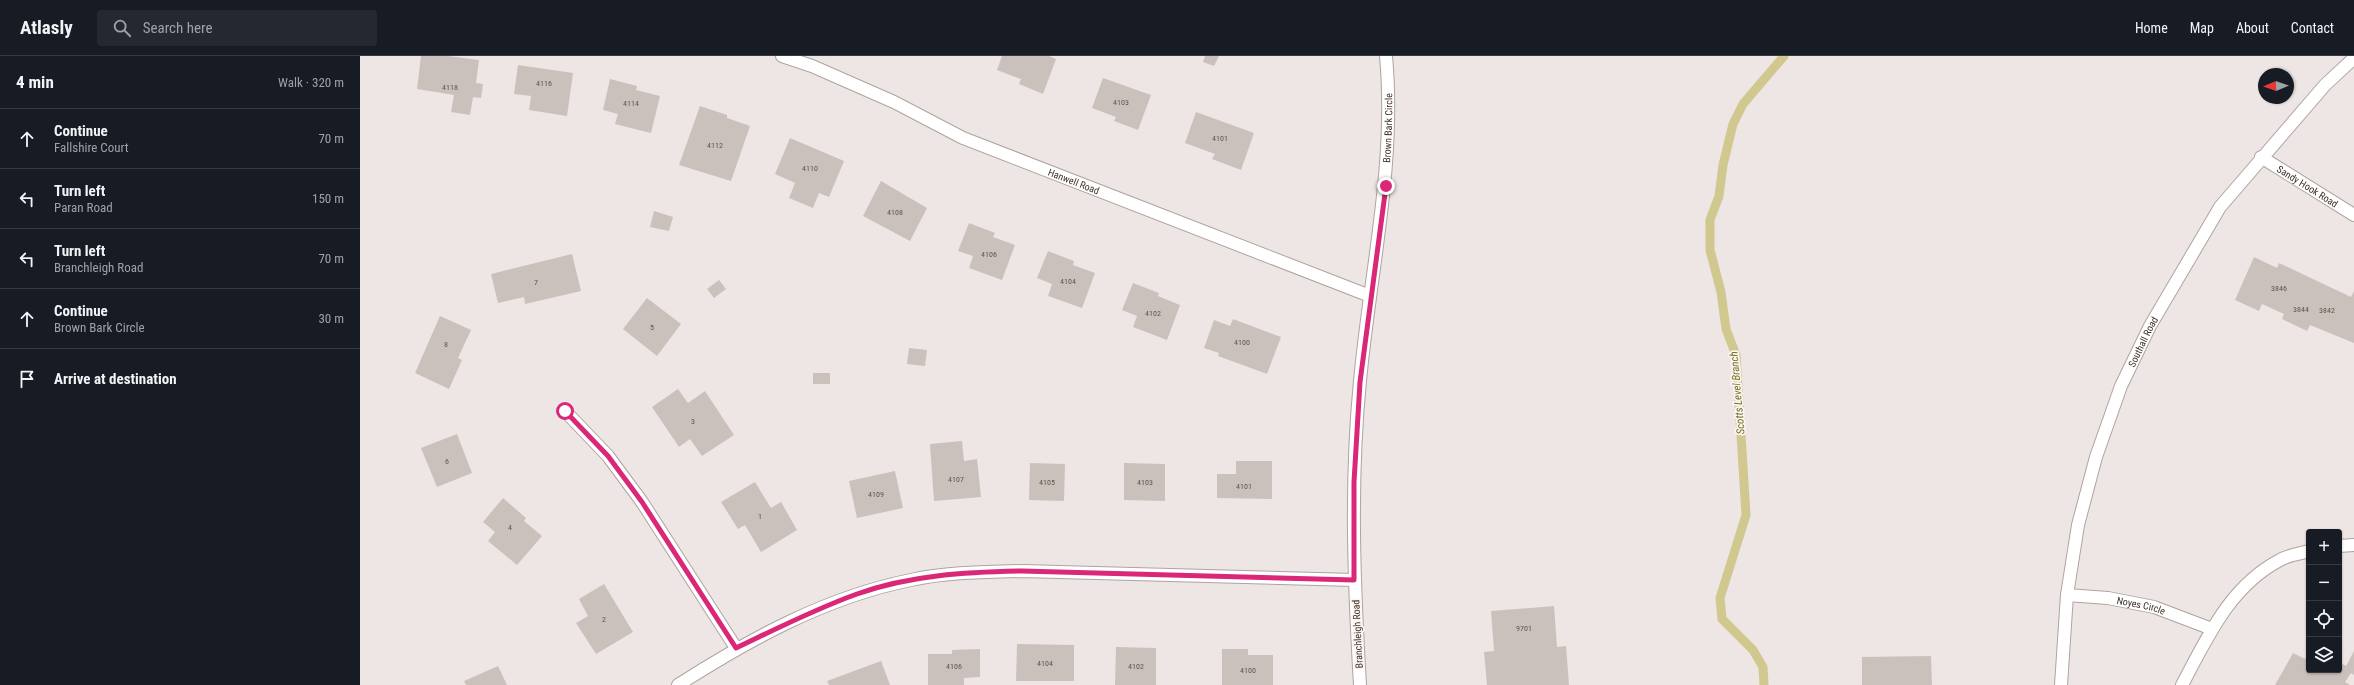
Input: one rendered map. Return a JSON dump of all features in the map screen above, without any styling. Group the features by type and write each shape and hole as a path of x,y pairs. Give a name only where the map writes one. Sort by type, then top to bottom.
{"street":[{"name":"Hanwell Road","path":"782,56 812,66 894,102 963,138 1370,296"},
{"name":"Brown Bark Circle","path":"1370,296 1386,186 1389,137 1386,56"},
{"name":"Southall Road","path":"2061,685 2067,595 2078,525 2096,457 2121,386 2150,326 2220,207 2261,157 2325,85 2354,58"},
{"name":"Sandy Hook Road","path":"2261,157 2354,215"},
{"name":"Branchleigh Road","path":"1360,685 1354,580 1354,482 1360,382 1370,296"},
{"path":"565,411 608,456 642,502 736,648"},
{"path":"2342,546 2354,545"},
{"path":"2182,685 2212,629 2234,596 2256,574 2281,559 2306,552"},
{"path":"678,685 736,648 806,614 859,593 911,580 968,572 1022,571 1354,580"},
{"name":"Noyes Circle","path":"2067,595 2108,598 2154,607 2212,629"}],"building":[{"path":"421,56 448,56 479,60 476,83 483,84 481,98 473,97 470,115 451,112 454,95 417,89"},
{"path":"1002,56 1049,56 1056,59 1043,94 1019,84 1021,79 997,70"},
{"path":"1205,56 1219,56 1214,66 1203,62"},
{"path":"518,65 573,73 567,116 529,110 531,96 514,94"},
{"path":"1103,78 1151,95 1138,130 1114,121 1116,117 1092,108"},
{"path":"610,79 637,86 636,90 660,96 651,133 615,124 618,114 603,110"},
{"path":"700,106 727,115 727,118 750,126 731,181 679,165"},
{"path":"1196,112 1254,133 1241,170 1212,159 1215,154 1185,143"},
{"path":"790,138 844,161 829,197 819,193 813,208 789,198 795,183 775,174"},
{"path":"881,181 927,208 910,241 863,216"},
{"path":"654,211 673,217 669,231 650,227"},
{"path":"969,223 995,233 993,237 1015,245 1002,280 969,268 973,256 958,251"},
{"path":"1048,251 1074,261 1073,265 1095,273 1082,308 1048,296 1052,284 1037,278"},
{"path":"572,254 581,291 525,304 524,297 498,303 491,274"},
{"path":"2254,257 2277,268 2279,263 2351,297 2354,291 2354,343 2310,325 2307,331 2282,319 2284,314 2262,304 2259,311 2235,300"},
{"path":"719,280 726,289 714,298 707,289"},
{"path":"1133,283 1159,293 1158,296 1180,305 1167,340 1133,327 1137,316 1122,310"},
{"path":"647,298 681,324 657,356 623,329"},
{"path":"440,316 471,330 458,358 462,360 449,389 415,373"},
{"path":"1233,319 1281,337 1267,374 1218,356 1219,353 1204,348 1214,320 1230,326"},
{"path":"909,348 927,350 925,366 907,364"},
{"path":"813,373 830,373 830,384 813,384"},
{"path":"678,389 688,403 705,391 734,435 702,456 690,439 679,447 652,407"},
{"path":"457,434 472,473 437,487 421,448"},
{"path":"962,441 964,461 977,459 981,497 934,501 930,444"},
{"path":"1236,461 1272,461 1272,499 1217,498 1217,474 1236,474"},
{"path":"1030,463 1065,464 1064,501 1029,500"},
{"path":"1124,463 1165,464 1165,501 1124,500"},
{"path":"895,471 903,508 857,518 849,481"},
{"path":"755,482 771,508 781,502 797,530 761,552 745,525 738,529 721,502"},
{"path":"503,498 526,518 524,521 542,536 517,565 488,541 495,532 483,522"},
{"path":"604,584 633,632 596,654 576,623 588,616 579,599"},
{"path":"1554,606 1557,647 1566,646 1569,685 1487,685 1484,652 1494,651 1491,611"},
{"path":"1017,644 1074,645 1074,681 1016,681"},
{"path":"1116,647 1156,648 1156,685 1115,685"},
{"path":"980,649 980,677 964,678 964,685 928,685 928,654 952,654 952,650"},
{"path":"1222,649 1248,649 1248,655 1273,655 1273,685 1222,685"},
{"path":"2354,651 2354,675 2351,673 2345,682 2350,685 2275,685 2293,653 2305,659 2306,657 2306,673 2342,673 2342,664 2346,666"},
{"path":"1931,656 1932,685 1862,685 1862,657"},
{"path":"881,661 890,685 829,685 827,681"},
{"path":"498,666 507,685 466,685 464,681"}],"waterway":[{"name":"Scotts Level Branch","path":"1764,685 1763,667 1753,650 1722,619 1720,598 1746,515 1736,355 1726,329 1721,292 1710,250 1710,220 1719,196 1723,165 1733,124 1743,104 1784,56"}],"route":[{"path":"565,411 608,456 642,502 736,648 806,614 859,593 911,580 968,572 1022,571 1354,580 1354,482 1360,382 1370,296 1386,186"}]}
